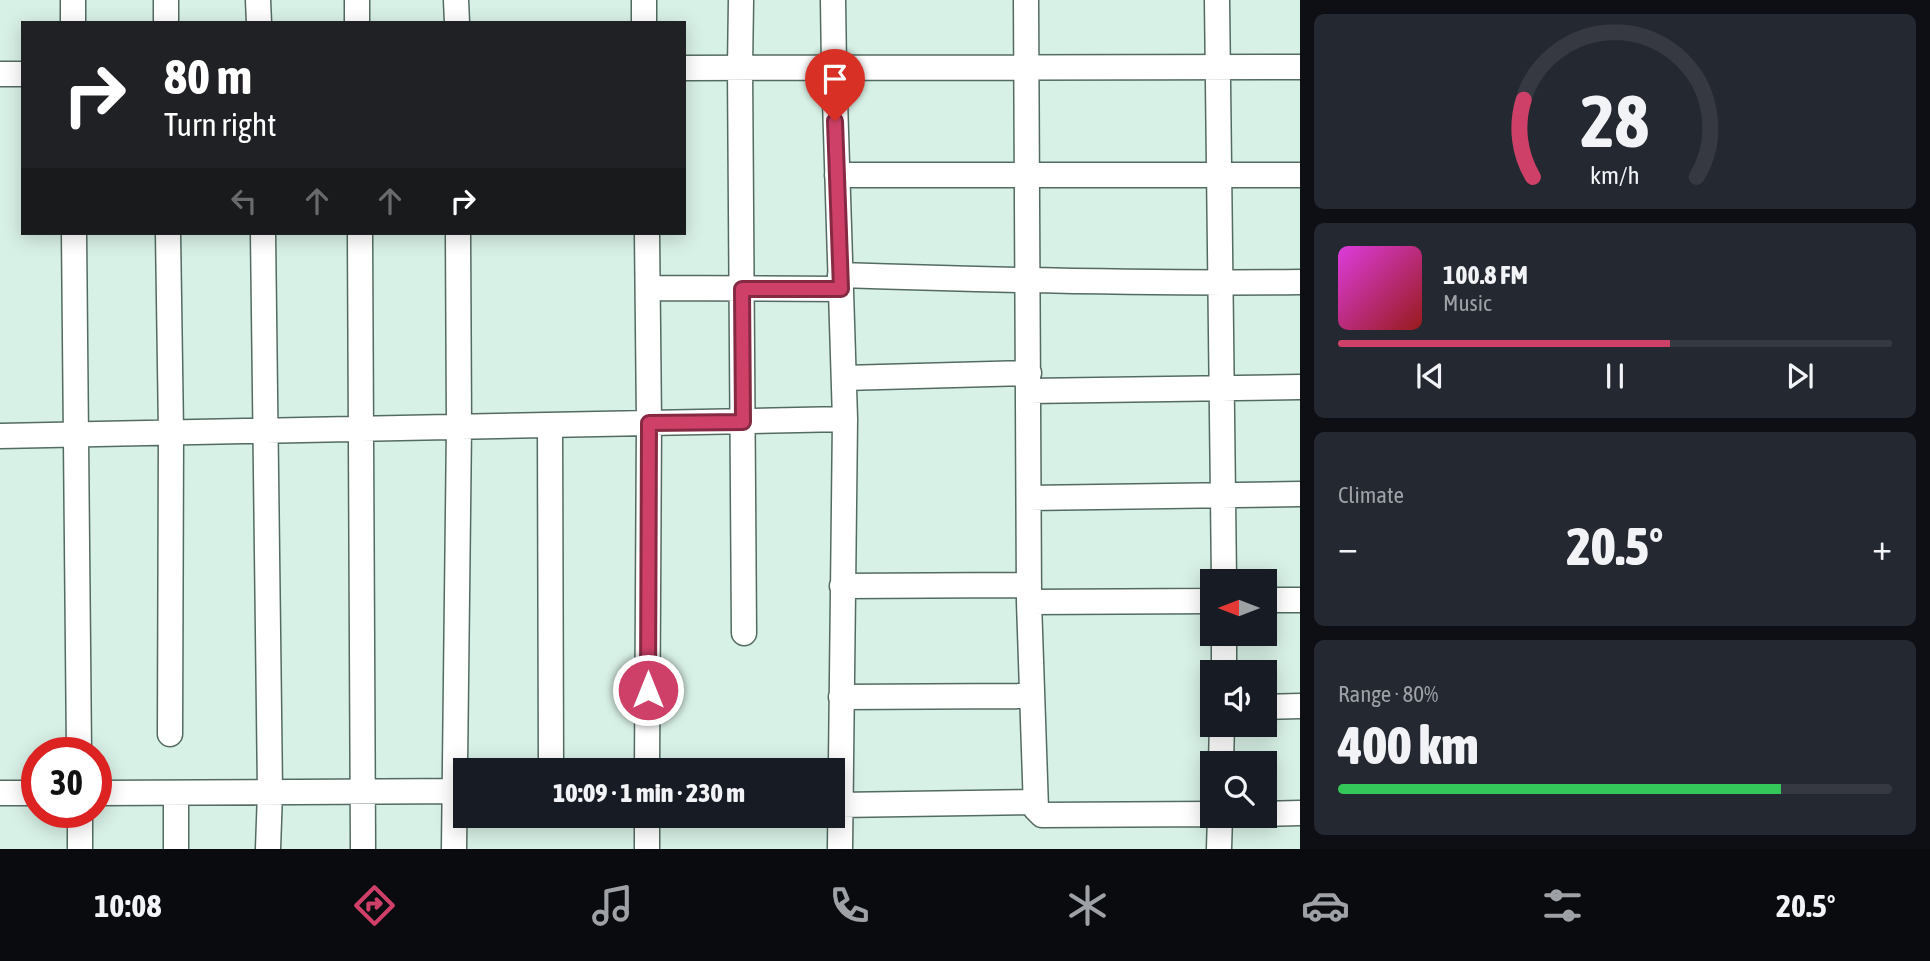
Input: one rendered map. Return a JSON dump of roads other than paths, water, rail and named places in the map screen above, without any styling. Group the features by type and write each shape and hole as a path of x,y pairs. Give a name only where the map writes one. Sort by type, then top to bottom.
{"street":[{"path":"73,0 73,21"},
{"path":"166,0 166,21"},
{"path":"258,0 259,21"},
{"path":"357,0 357,21"},
{"path":"456,0 457,21"},
{"path":"644,0 644,21"},
{"path":"741,0 744,633"},
{"path":"833,0 845,419 838,758"},
{"path":"1026,0 1029,593 1036,809 1042,815 1200,814"},
{"path":"1217,0 1224,569"},
{"path":"686,68 1300,67"},
{"path":"0,74 21,74"},
{"path":"837,175 1300,176"},
{"path":"74,235 79,737"},
{"path":"169,235 170,734"},
{"path":"263,235 270,792 268,849"},
{"path":"360,235 363,849"},
{"path":"458,235 461,758"},
{"path":"647,235 647,758"},
{"path":"648,288 742,289 841,282 1300,282"},
{"path":"844,378 1222,388 1300,387"},
{"path":"0,436 845,419"},
{"path":"550,425 551,758"},
{"path":"1029,498 1300,494"},
{"path":"842,586 1200,600"},
{"path":"1278,600 1300,600"},
{"path":"841,696 1032,696"},
{"path":"1277,707 1300,706"},
{"path":"112,793 453,791"},
{"path":"845,792 1035,802"},
{"path":"0,793 21,793"},
{"path":"176,793 176,849"},
{"path":"1277,814 1300,813"},
{"path":"80,828 80,849"},
{"path":"454,849 457,828"},
{"path":"647,828 647,849"},
{"path":"839,828 840,849"},
{"path":"1219,849 1220,828"}]}
